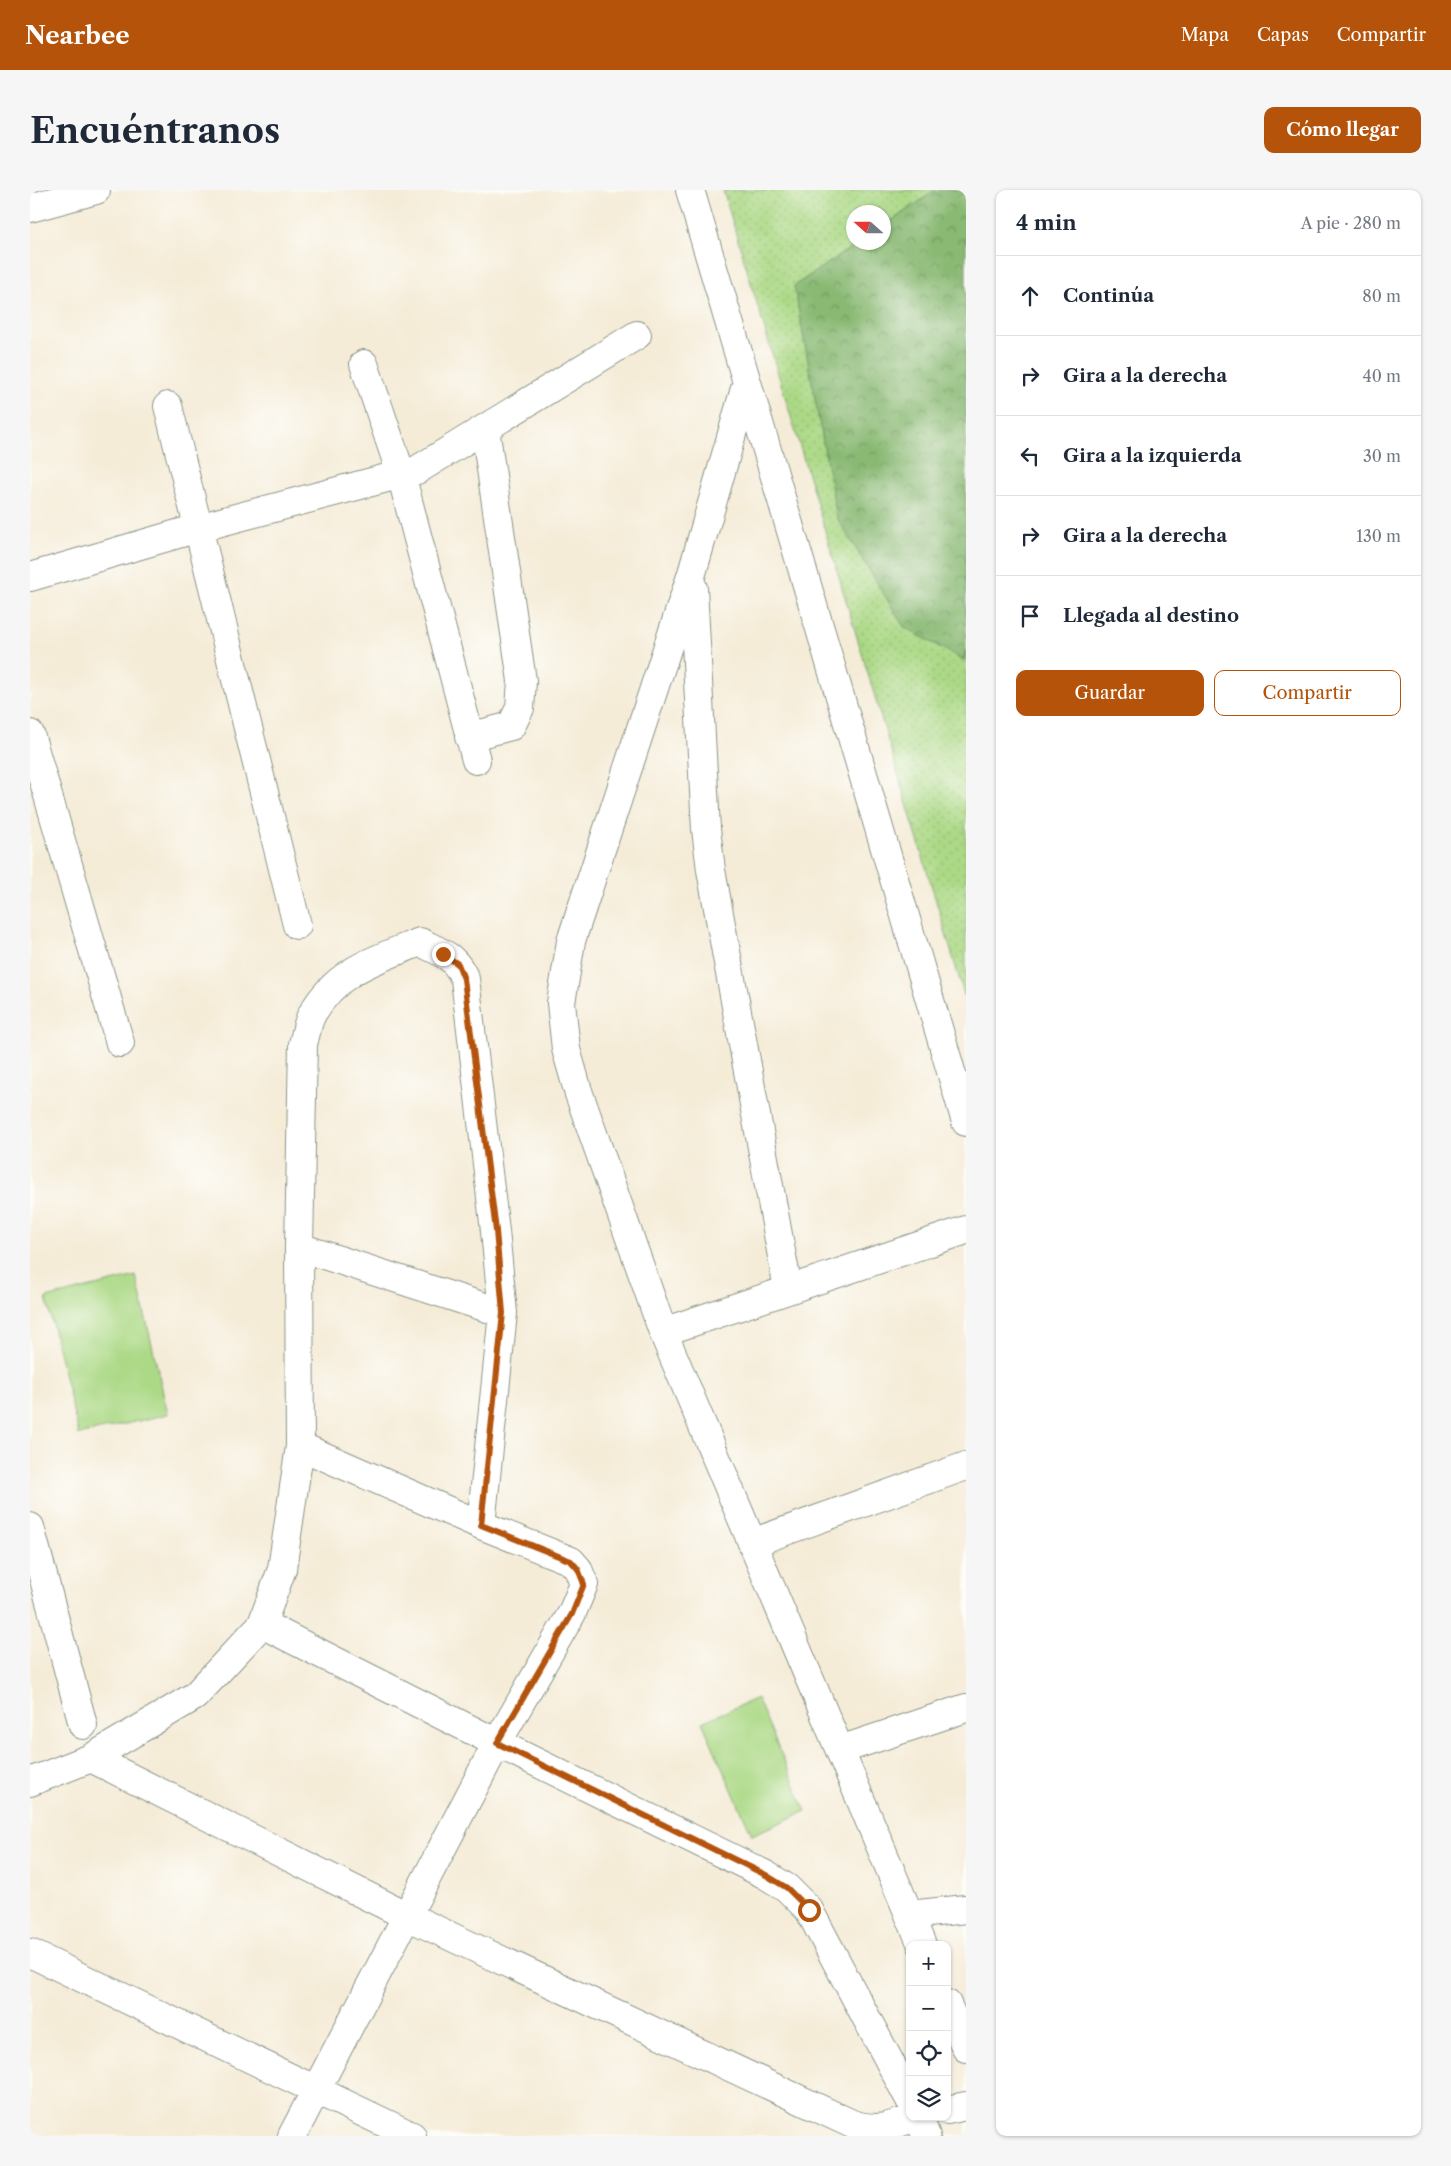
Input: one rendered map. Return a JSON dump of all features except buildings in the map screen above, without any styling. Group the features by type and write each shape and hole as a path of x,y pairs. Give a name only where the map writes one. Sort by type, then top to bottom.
{"street":[{"path":"30,208 96,190"},
{"path":"690,190 746,385 966,1122"},
{"path":"30,577 198,528 417,470 637,335"},
{"path":"364,364 401,474 473,749 511,726 520,708 522,681 485,428"},
{"path":"746,385 692,573 570,941 561,1003 566,1049 578,1091 663,1332 920,1941"},
{"path":"168,406 296,925"},
{"path":"692,573 706,829 711,870 788,1289"},
{"path":"30,734 37,790 120,1043"},
{"path":"30,1782 91,1758 195,1696 262,1624 282,1569 300,1446 299,1247 303,1044 311,1016 332,986 366,963 420,942 458,964 464,979 496,1231 503,1313 481,1525"},
{"path":"663,1332 966,1230"},
{"path":"299,1247 503,1313"},
{"path":"292,2136 497,1743 572,1614 584,1584 578,1569 571,1561 481,1525 300,1446"},
{"path":"752,1542 966,1466"},
{"path":"30,1526 83,1725"},
{"path":"262,1624 497,1743 766,1875 787,1888 809,1910 906,2092"},
{"path":"840,1750 966,1708"},
{"path":"91,1758 408,1916 852,2124 868,2129 887,2128 906,2120"},
{"path":"909,1915 966,1909"},
{"path":"30,1953 412,2136"},
{"path":"951,2013 966,2048"},
{"path":"951,2109 966,2106"},
{"path":"920,2121 926,2136"}],"green space":[{"path":"723,190 936,190 891,221 891,205 846,205 846,250 848,250 794,286 964,660 966,649 966,1001"},
{"path":"936,190 966,190 966,649 963,660 904,627 837,518 794,286 848,250 891,250 891,221"},
{"path":"136,1276 168,1414 79,1435 46,1298"},
{"path":"757,1698 806,1811 752,1835 702,1722"}],"route":[{"path":"443,954 458,964 464,979 496,1231 503,1313 481,1525 571,1561 578,1569 584,1584 572,1614 497,1743 766,1875 787,1888 809,1910"}]}
